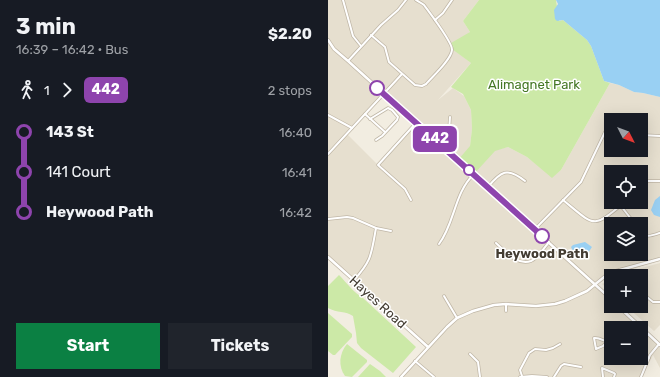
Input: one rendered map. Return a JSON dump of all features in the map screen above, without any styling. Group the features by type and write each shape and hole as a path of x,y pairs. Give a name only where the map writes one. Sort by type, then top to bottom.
{"street":[{"path":"343,0 353,36 361,46"},
{"path":"348,61 380,25 398,10 406,0"},
{"path":"371,35 385,47 389,62 414,85 422,86 450,57 452,45 422,4 416,0"},
{"path":"435,21 444,13 452,0"},
{"path":"328,40 334,49 604,293"},
{"path":"328,154 402,74"},
{"path":"370,119 388,108 398,117 398,120 376,140"},
{"path":"365,114 385,132"},
{"path":"328,115 352,128"},
{"path":"439,143 449,130 450,117"},
{"path":"411,200 405,189 378,165 416,122"},
{"path":"535,229 581,182 604,134"},
{"path":"648,135 660,136"},
{"path":"488,187 504,172 517,175 525,181"},
{"path":"438,244 448,230 461,190 474,174"},
{"path":"648,181 660,181"},
{"path":"564,200 587,220 594,222 602,220 616,209"},
{"path":"328,219 353,218 376,228 391,231"},
{"path":"354,280 369,261 376,228"},
{"path":"648,236 660,232"},
{"path":"496,243 513,259 525,262 531,261 535,258 549,242"},
{"name":"Hayes Road","path":"328,257 428,347"},
{"path":"401,377 447,326 457,318 483,307 506,304 536,306 555,304 587,291 609,273 660,259"},
{"path":"444,296 457,318"},
{"path":"648,298 653,302 660,302"},
{"path":"506,304 506,310"},
{"path":"626,313 660,344 649,358 641,377"},
{"path":"594,338 597,338 606,343 596,349 594,338"},
{"path":"547,377 521,377 520,370 529,352 535,349 546,350 554,348 560,344"},
{"path":"470,354 478,362 480,377"},
{"path":"415,361 434,377"},
{"path":"554,377 564,364 581,367"},
{"path":"603,377 602,368 614,372 614,377"}],"shaded area":[{"path":"328,0 479,0 463,21 470,32 453,49 471,63 438,100 453,88 464,96 471,110 472,129 470,146 495,150 508,147 527,157 552,177 561,170 610,83 619,85 634,92 660,97 660,259 634,269 604,269 604,281 595,284 604,292 604,313 626,313 634,321 604,321 604,365 648,365 642,377 401,377 427,347 328,257","holes":["384,93 416,122 378,165 347,134"]},
{"path":"660,263 660,325 654,331 648,326 648,321 643,321 634,313 648,313 648,269 638,269"},
{"path":"648,334 660,345 660,368 653,355 648,365"}],"green space":[{"name":"Alimagnet Park","path":"479,0 556,0 559,21 563,20 587,40 591,46 604,81 610,83 561,170 552,178 527,157 508,147 495,151 474,174 458,160 470,146 472,129 471,110 463,94 451,87 471,63 452,49 451,43 470,32 463,21"},
{"path":"339,275 359,296 416,347 393,373 361,348 357,343 353,316 328,308 328,286"},
{"path":"328,313 352,334 352,337 335,355 328,351"},
{"path":"347,344 367,360 367,362 352,377 345,376 340,364 342,352"},
{"path":"370,364 380,371 386,377 358,377"}],"water":[{"path":"556,0 660,0 660,97 634,92 619,85 604,81 591,46 587,40 563,20 557,21 555,19 554,10 558,4"},
{"path":"660,196 660,217 654,215 651,210 655,200"},
{"path":"585,242 592,247 588,253 580,255 573,251 571,247 573,245"}],"bus line":[{"name":"442","path":"377,88 542,236"}],"place":[{"name":"Heywood Path","path":"542,236"}]}
